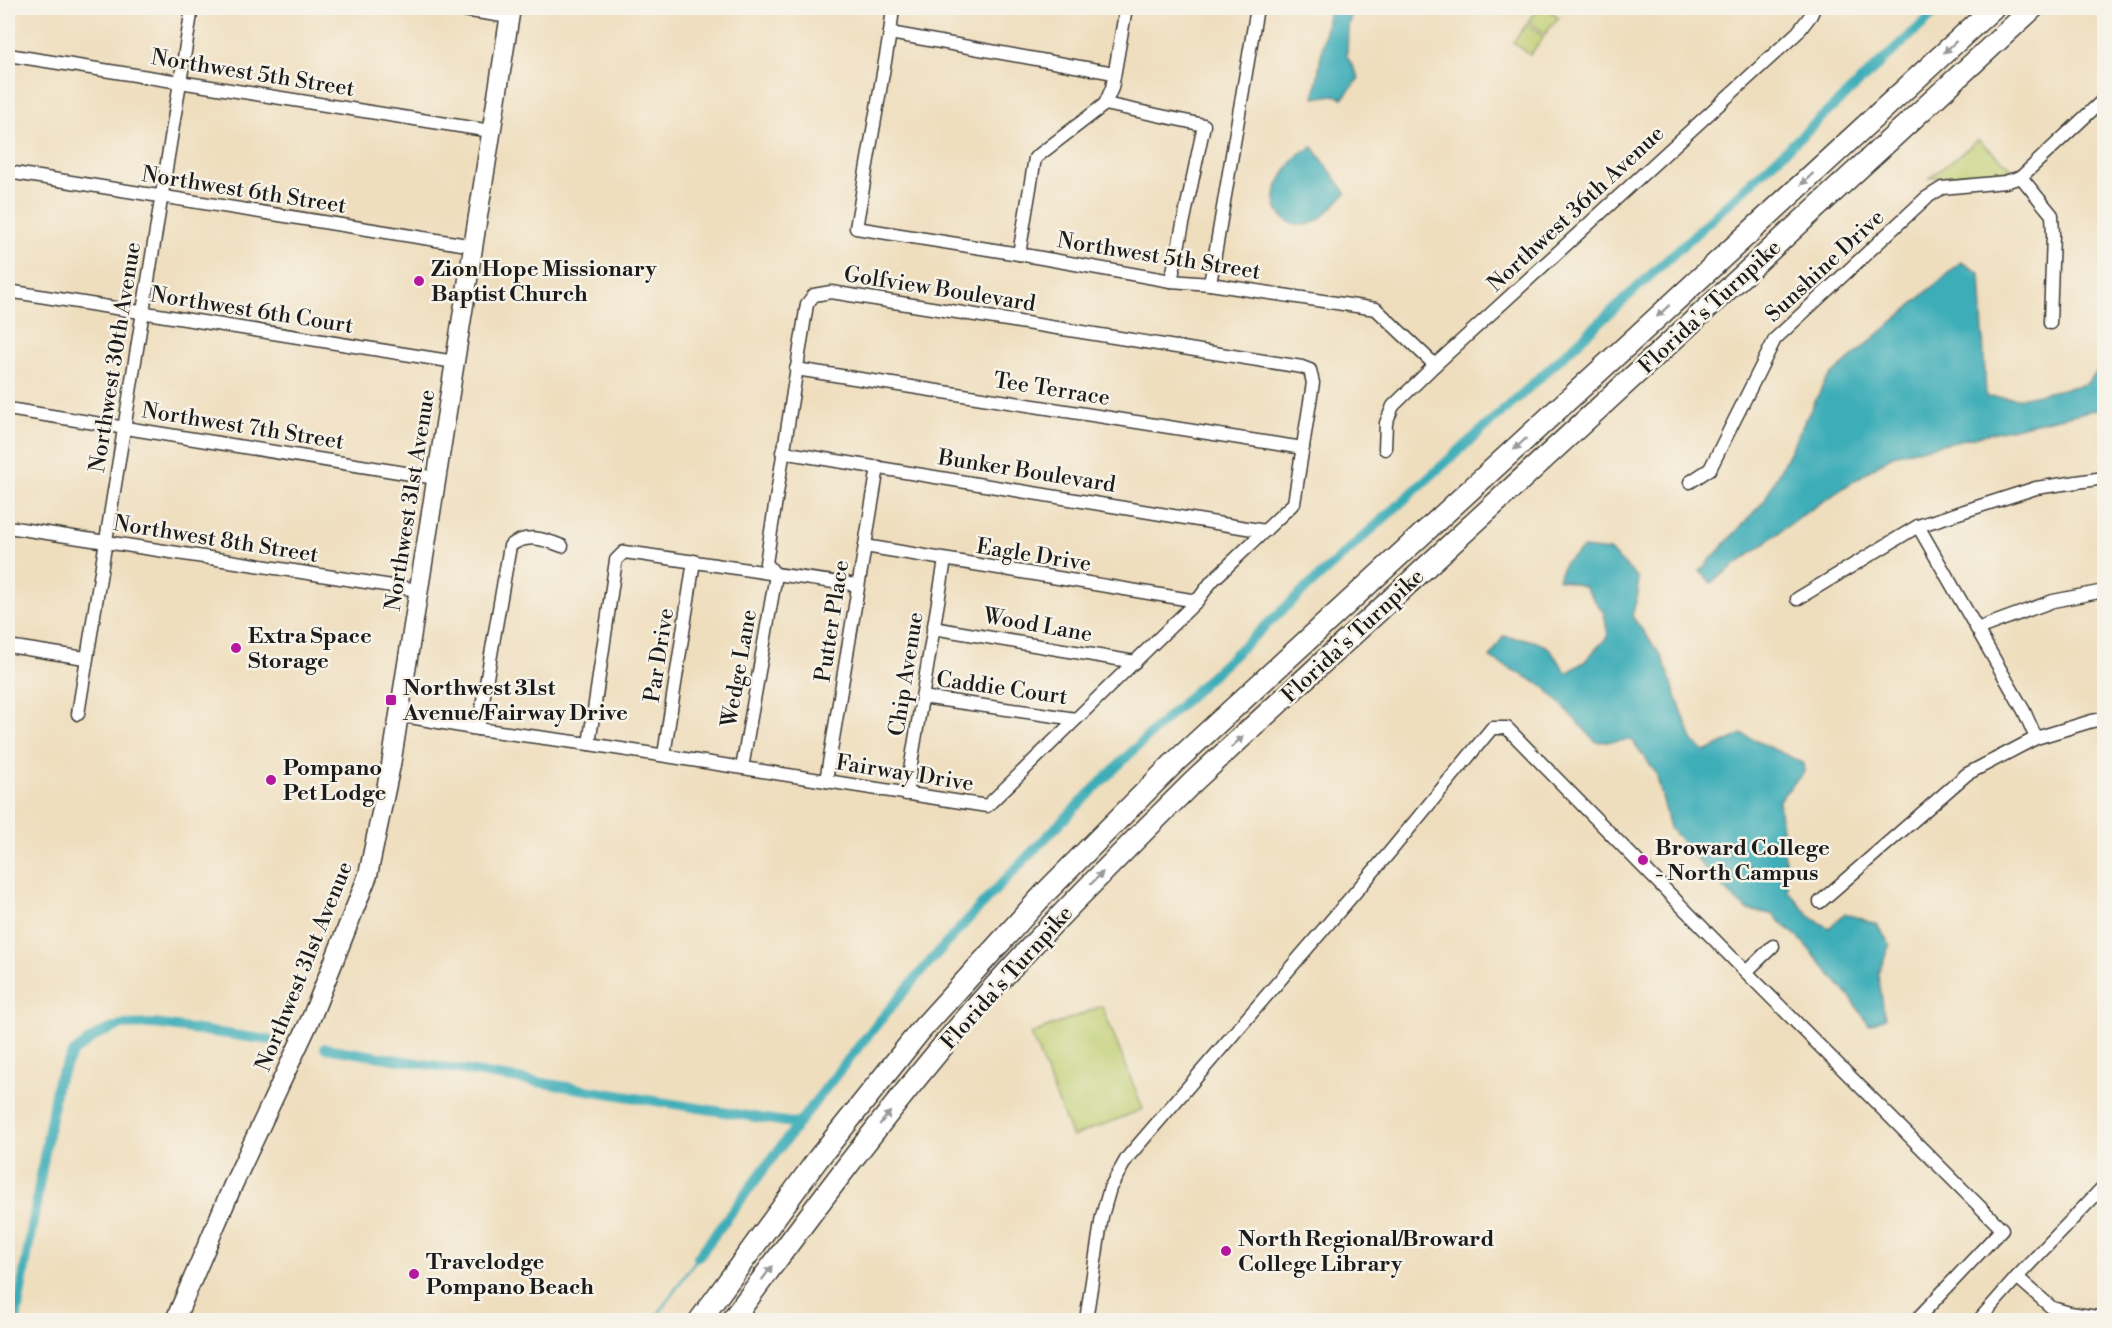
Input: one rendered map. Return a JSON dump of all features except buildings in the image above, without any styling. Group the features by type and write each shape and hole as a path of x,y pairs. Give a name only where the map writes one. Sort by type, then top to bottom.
{"highway":[{"name":"Florida's Turnpike","path":"700,1320 817,1160 920,1031 1061,876 1173,764 1993,8"},
{"name":"Florida's Turnpike","path":"732,1320 837,1177 943,1046 1071,904 1194,781 2033,8"}],"main road":[{"name":"Northwest 31st Avenue","path":"176,1320 233,1185 312,1016 369,875 382,819 399,715 510,12"}],"street":[{"name":"Northwest 30th Avenue","path":"78,714 85,658 192,8"},
{"path":"450,8 510,12"},
{"path":"893,8 890,33 1114,73"},
{"path":"1019,254 1035,158 1105,104 1112,88 1126,8"},
{"path":"1210,284 1257,8"},
{"name":"Northwest 36th Avenue","path":"1385,449 1386,423 1393,406 1798,32 1814,8"},
{"name":"Northwest 5th Street","path":"890,33 856,228 1171,281 1210,284 1376,309 1435,365"},
{"name":"Northwest 5th Street","path":"8,55 491,131"},
{"path":"2050,323 2052,215 2020,177 2104,99"},
{"path":"1105,104 1204,125 1171,281"},
{"name":"Northwest 6th Street","path":"8,172 474,246"},
{"name":"Sunshine Drive","path":"1690,482 1710,469 1775,339 1926,198 1942,188 2005,182 2020,177"},
{"name":"Northwest 6th Court","path":"8,291 455,362"},
{"name":"Golfview Boulevard","path":"776,575 766,562 807,304 814,294 831,292 1310,370"},
{"name":"Tee Terrace","path":"796,369 1303,448"},
{"name":"Fairway Drive","path":"399,715 987,806 1197,601 1212,581 1294,503 1313,383 1310,370"},
{"name":"Northwest 7th Street","path":"8,409 436,478"},
{"name":"Bunker Boulevard","path":"782,452 1265,531"},
{"name":"Putter Place","path":"826,781 878,467"},
{"path":"1797,599 1918,526 2036,488 2104,478"},
{"path":"1918,526 2036,738"},
{"name":"Northwest 8th Street","path":"8,527 418,590"},
{"path":"478,729 510,546 518,540 529,537 562,546"},
{"name":"Eagle Drive","path":"865,546 1197,601"},
{"path":"589,744 616,560 624,552 858,585"},
{"name":"Chip Avenue","path":"906,794 945,560"},
{"name":"Par Drive","path":"664,755 694,561"},
{"name":"Wedge Lane","path":"742,768 776,575"},
{"path":"1977,629 2053,601 2104,591"},
{"name":"Wood Lane","path":"933,628 1135,662"},
{"path":"8,646 85,658"},
{"name":"Caddie Court","path":"922,697 1076,719"},
{"path":"1820,902 1967,774 2036,738 2104,719"},
{"path":"1086,1320 1102,1216 1110,1188 1127,1158 1389,853 1492,728 1507,728 2002,1229 1916,1320"},
{"path":"1746,972 1773,946"},
{"path":"1979,1320 2104,1186"},
{"path":"2017,1277 2052,1308 2104,1318"}],"green space":[{"path":"1539,8 1546,8 1559,17 1545,34 1528,21"},
{"path":"1527,24 1544,37 1530,55 1513,42"},
{"path":"1978,140 2012,168 1996,175 1930,178"},
{"path":"1102,1006 1143,1109 1072,1137 1031,1034"}],"water":[{"path":"1329,8 1353,8 1348,27 1347,56 1359,78 1343,98 1334,95 1314,98"},
{"path":"1313,147 1346,193 1317,220 1298,225 1281,215 1275,196 1284,173 1300,153"},
{"path":"1961,262 1980,273 1986,397 2020,398 2086,384 2102,366 2104,356 2104,408 1893,455 1801,516 1711,583 1700,571 1764,501 1826,380"},
{"path":"1584,548 1610,551 1638,578 1638,594 1632,616 1662,657 1693,742 1705,752 1742,734 1803,763 1804,772 1779,800 1788,891 1812,918 1829,928 1845,913 1876,924 1890,944 1878,974 1885,1018 1869,1025 1853,1001 1802,941 1772,914 1747,910 1711,876 1670,828 1656,773 1632,740 1596,742 1545,687 1490,658 1503,636 1534,641 1548,647 1567,673 1584,662 1608,636 1604,613 1585,587 1558,579 1564,563"}],"waterway":[{"path":"698,1257 821,1094 885,1014 952,937 1088,794 1303,591 1523,393 1940,8"},
{"path":"16,1320 57,1082 73,1053 98,1034 121,1025 155,1024 269,1040"},
{"path":"325,1048 798,1124"},
{"path":"654,1320 698,1257"}],"place":[{"name":"Zion Hope Missionary Baptist Church","path":"419,281"},
{"name":"Extra Space Storage","path":"236,648"},
{"name":"Northwest 31st Avenue/Fairway Drive","path":"391,700"},
{"name":"Pompano Pet Lodge","path":"271,780"},
{"name":"Broward College - North Campus","path":"1643,860"},
{"name":"North Regional/Broward College Library","path":"1226,1251"},
{"name":"Travelodge Pompano Beach","path":"414,1274"}]}
